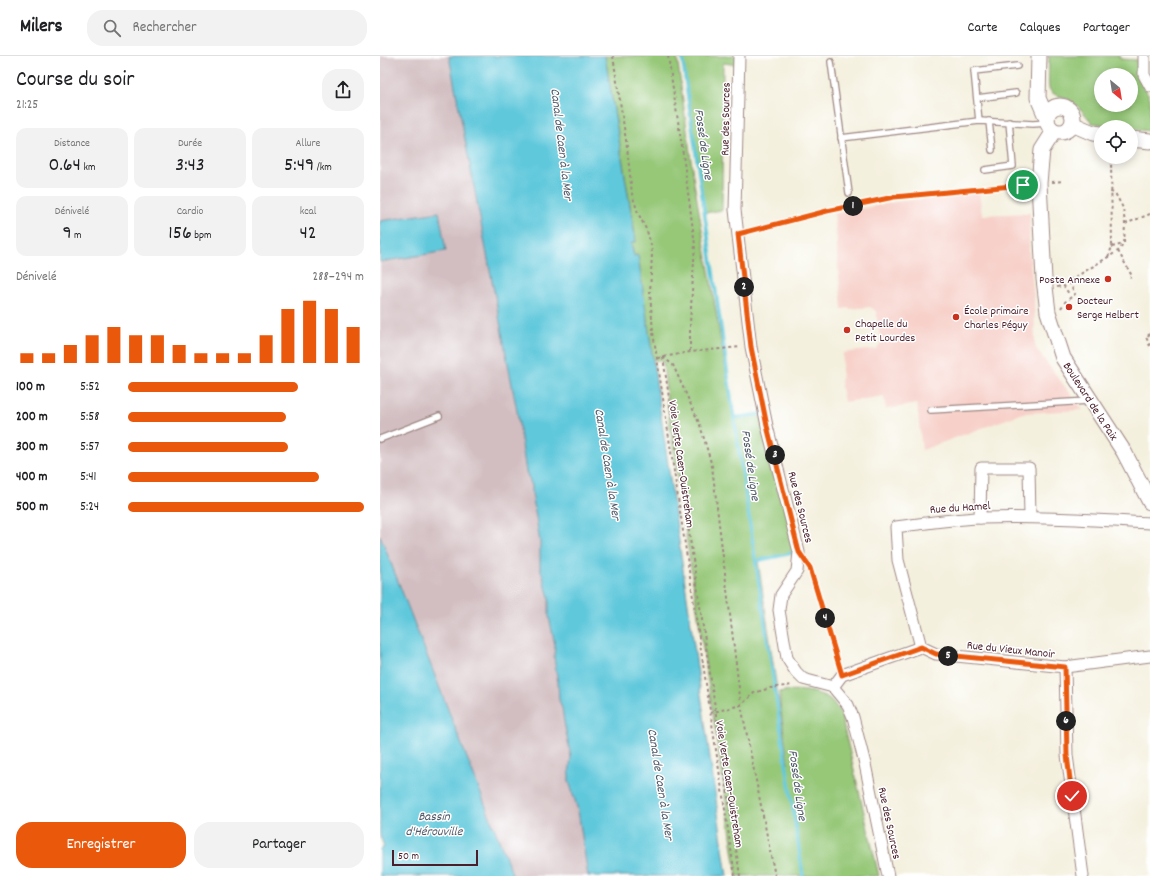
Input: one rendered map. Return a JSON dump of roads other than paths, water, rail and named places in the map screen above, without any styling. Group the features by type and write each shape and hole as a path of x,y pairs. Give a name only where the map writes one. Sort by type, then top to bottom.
{"street":[{"name":"Rue des Sources","path":"739,56 735,210 751,347 767,426 799,552 797,571 781,595 779,610 786,658 803,679 833,687 848,705 853,717 865,764 888,876"},
{"path":"1039,56 1038,98 1050,124 1060,132 1065,131 1072,124 1072,117 1068,110 1057,107 1048,114 1050,124"},
{"path":"1144,56 1144,75 1150,86"},
{"path":"1039,80 1057,107"},
{"name":"Boulevard de la Paix","path":"1050,124 1042,150 1039,183 1044,279 1048,312 1063,358 1124,452 1150,502"},
{"path":"1072,124 1094,133"},
{"path":"1138,140 1150,141"},
{"path":"980,518 980,468 1029,468 1030,517"},
{"name":"Rue du Hamel","path":"921,647 898,560 896,527 980,518 1030,517 1150,523"},
{"path":"833,687 842,675 921,647"},
{"name":"Rue du Vieux Manoir","path":"921,647 936,654 1065,667 1150,656"},
{"path":"1065,667 1067,755 1083,876"}],"lane":[{"path":"831,62 849,193"},
{"path":"980,121 974,71 1017,66"},
{"path":"977,98 1016,93"},
{"path":"841,138 980,121 1050,124"},
{"path":"989,121 992,150"},
{"path":"985,170 1013,166 1009,122"},
{"path":"931,410 1090,401"},
{"path":"380,439 439,416"}],"water":[{"name":"Canal de Caen à la Mer","path":"449,56 605,56 636,242 631,243 634,256 638,255 727,876 588,876 578,810 569,781 571,757 562,708 559,700 554,657 555,645 549,617 549,597 540,567 540,542 532,486 526,472 517,411"},
{"path":"439,212 446,251 380,262 380,221"},
{"name":"Bassin d'Hérouville","path":"380,535 513,876 380,876 380,849 384,847 380,835"}],"waterway":[{"name":"Fossé de Ligne","path":"682,56 734,418 803,876"},
{"path":"734,418 762,414"},
{"path":"756,561 797,552"}],"place":[{"name":"Poste Annexe","path":"1108,279"},
{"name":"Docteur Serge Helbert","path":"1069,307"},
{"name":"École primaire Charles Péguy","path":"956,317"},
{"name":"Chapelle du Petit Lourdes","path":"847,330"}]}
